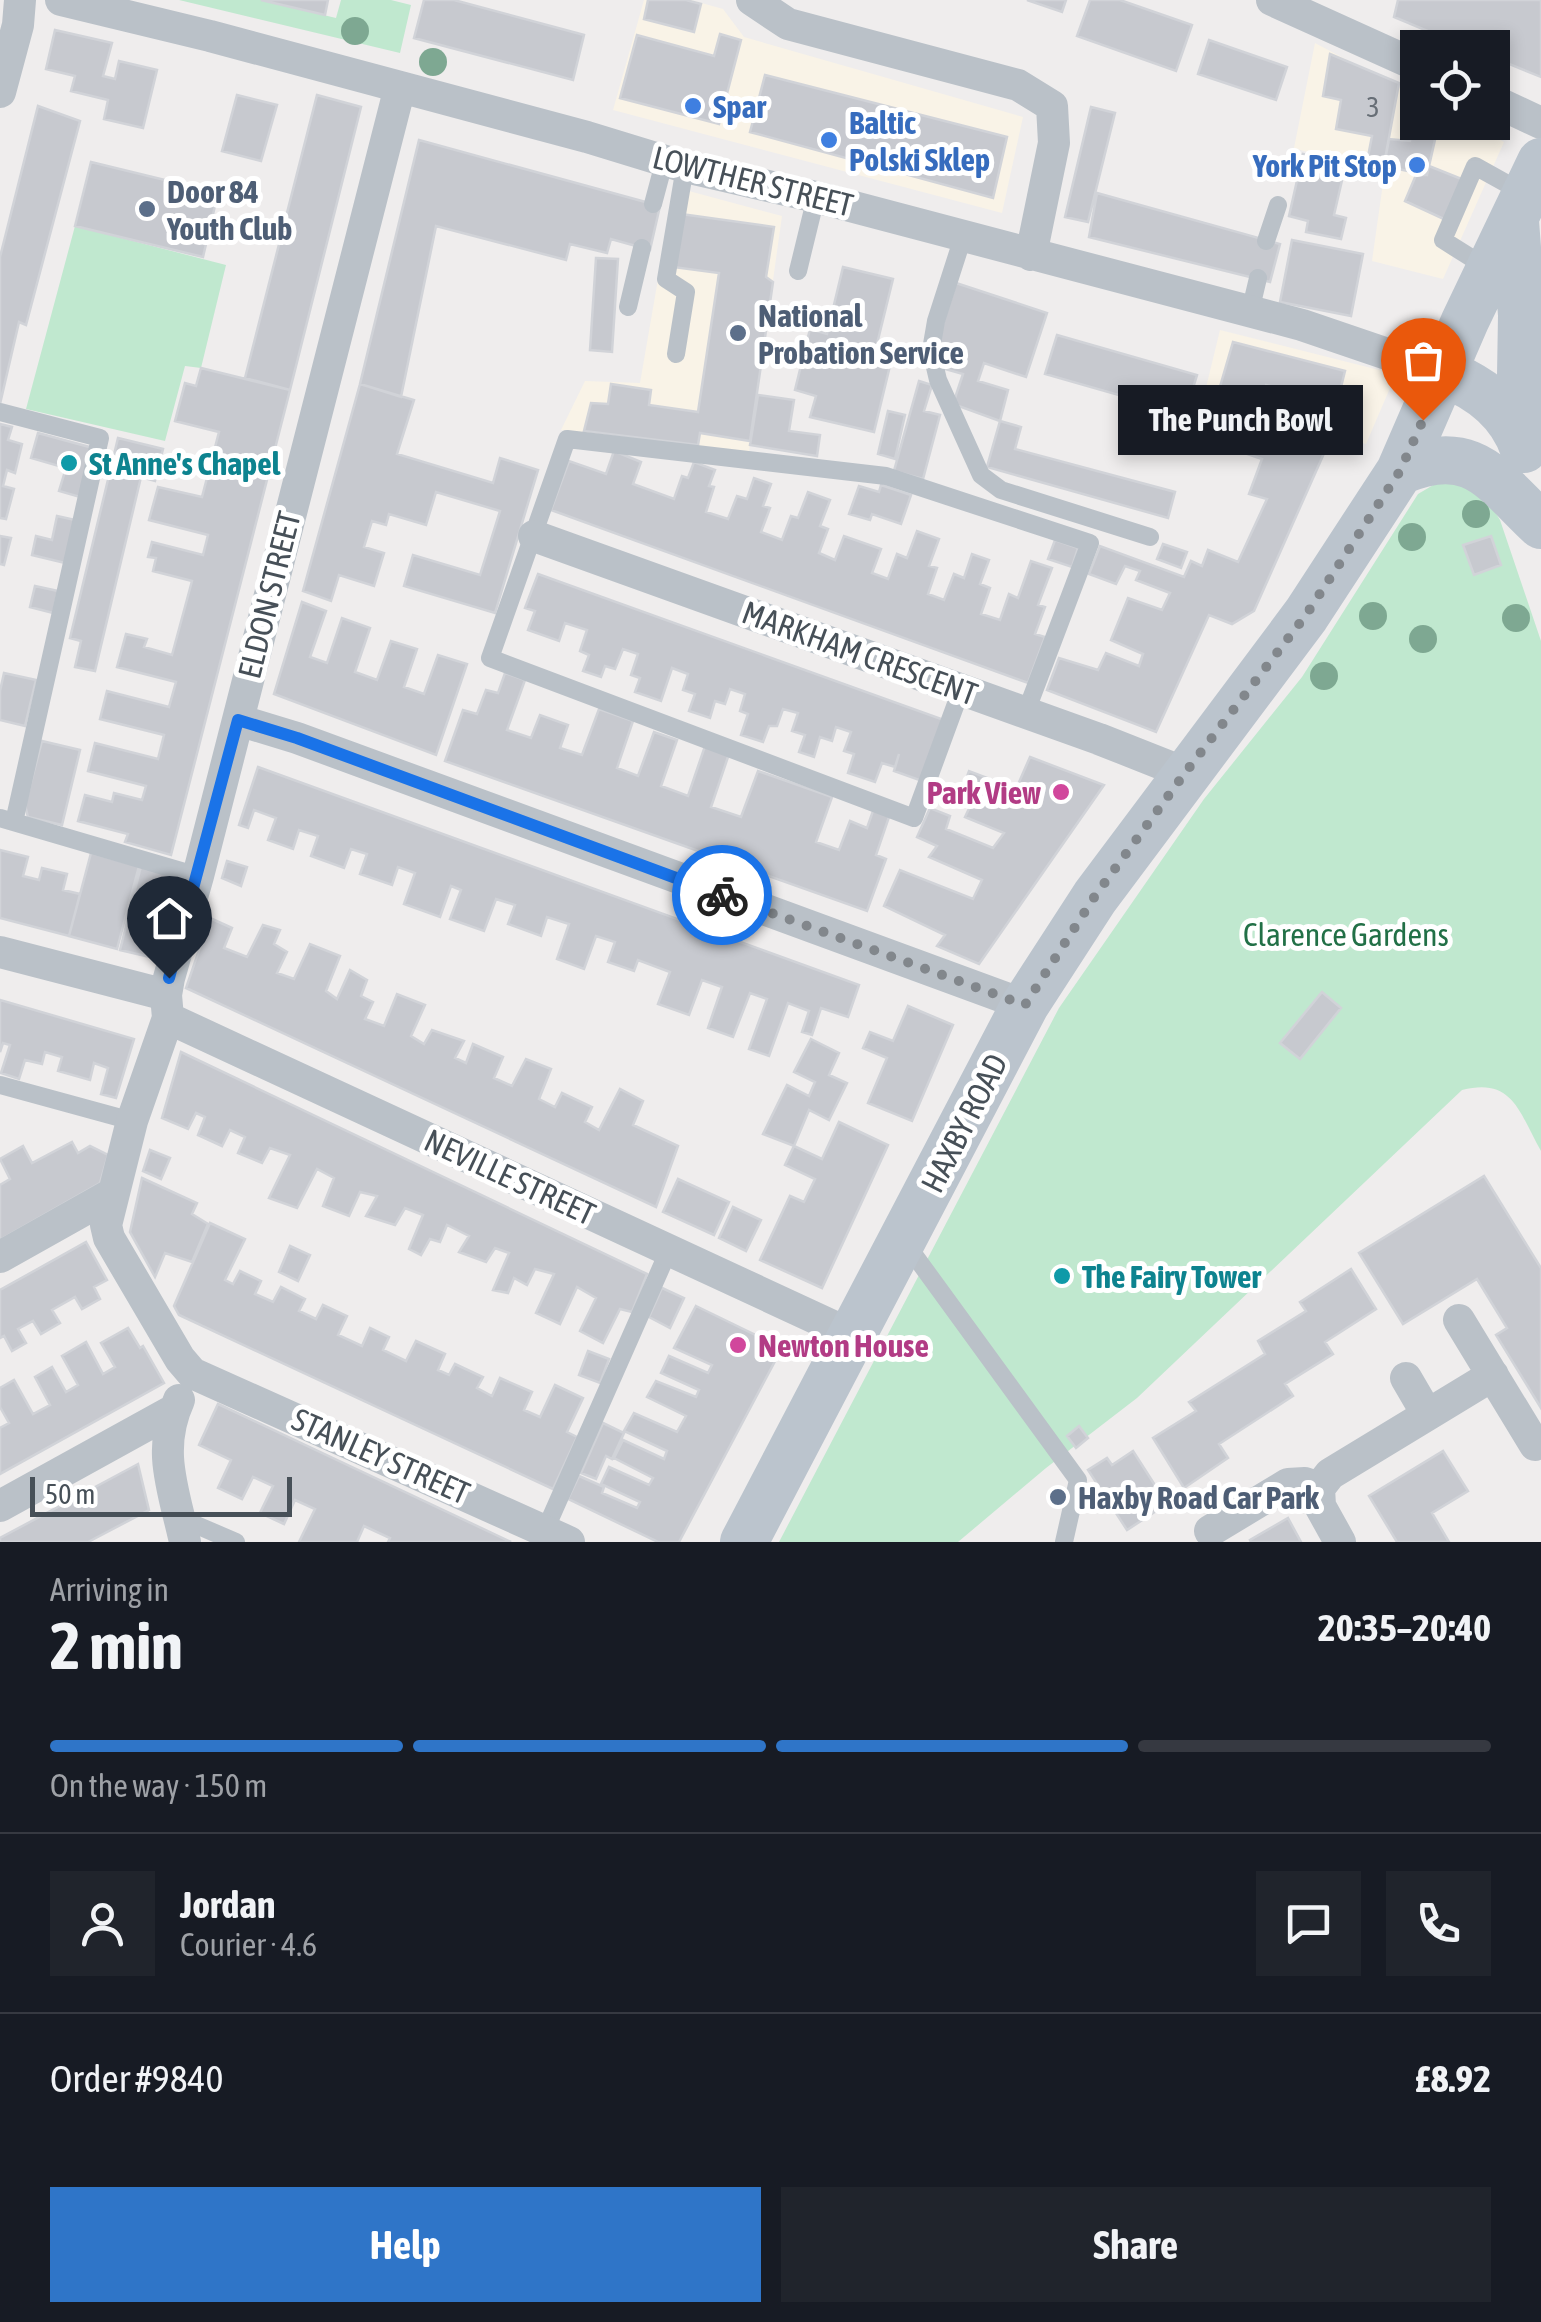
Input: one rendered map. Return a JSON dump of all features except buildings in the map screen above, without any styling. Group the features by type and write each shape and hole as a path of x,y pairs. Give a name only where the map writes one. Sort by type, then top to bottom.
{"street":[{"path":"0,92 18,25 20,0"},
{"name":"LOWTHER STREET","path":"61,0 1302,325 1443,373"},
{"path":"752,0 788,24 1018,85 1052,106 1054,144 1032,255"},
{"path":"1272,0 1309,8 1400,56"},
{"name":"ELDON STREET","path":"192,1373 109,1238 106,1224 132,1120 167,1007 400,87"},
{"path":"1510,109 1541,124"},
{"path":"1520,438 1531,318 1527,191"},
{"name":"HAXBY ROAD","path":"744,1542 1025,1005 1095,896 1306,615 1400,471 1527,191"},
{"path":"1443,373 1478,388 1499,407 1520,438 1541,497"},
{"path":"1400,471 1440,459 1486,471 1541,525"},
{"name":"MARKHAM CRESCENT","path":"534,536 1185,773"},
{"path":"238,720 297,738 1025,1005"},
{"name":"NEVILLE STREET","path":"0,952 167,1007 668,1252 852,1335"},
{"path":"0,1256 114,1194"},
{"path":"1459,1320 1536,1445"},
{"path":"183,1530 165,1452 174,1410 192,1373"},
{"name":"STANLEY STREET","path":"192,1373 551,1538"},
{"path":"1340,1542 1320,1506 1319,1488 1330,1474 1492,1375"},
{"path":"1406,1378 1428,1414"},
{"path":"0,1506 174,1410"},
{"path":"1210,1531 1288,1484 1305,1483 1319,1488"}],"lane":[{"path":"653,204 675,163"},
{"path":"675,163 666,279 686,292 676,354"},
{"path":"1490,269 1443,240 1475,166 1527,191"},
{"path":"798,271 816,197"},
{"path":"1266,240 1278,205"},
{"path":"962,237 931,350 938,380 981,475 1001,490 1150,537"},
{"path":"628,307 642,248"},
{"path":"1250,312 1258,278"},
{"path":"0,412 100,438 7,820 198,876"},
{"path":"961,690 914,818 490,658 567,439 886,476 1090,542 1026,712"},
{"path":"0,1086 132,1120"},
{"path":"903,1240 1078,1480 1064,1542"},
{"path":"551,1538 668,1252"},
{"path":"183,1530 236,1542"}],"shaded area":[{"path":"644,0 691,0 723,9 744,37 1023,117 1002,213 613,110"},
{"path":"1315,43 1400,88 1400,140 1504,142 1443,279 1372,261 1384,176 1294,148"},
{"path":"674,187 782,216 749,452 561,430 585,381 640,383"},
{"path":"1220,330 1387,372 1390,388 1366,444 1202,404"}],"green space":[{"path":"179,0 261,0 336,18 341,0 391,0 411,5 400,53"},
{"path":"75,226 226,265 201,368 185,366 165,441 26,409"},
{"name":"Clarence Gardens","path":"1451,483 1480,496 1500,520 1541,641 1541,1151 1520,1111 1504,1093 1479,1087 1462,1090 1137,1398 958,1542 779,1542 1059,1008 1204,799 1302,677 1418,494 1435,484"}],"way so far":[{"path":"722,895 1025,1005 1095,896 1306,615 1400,471 1423,420"}],"place":[{"name":"Spar","path":"693,106"},
{"name":"Baltic Polski Sklep","path":"829,140"},
{"name":"York Pit Stop","path":"1417,165"},
{"name":"Door 84 Youth Club","path":"147,209"},
{"name":"National Probation Service","path":"738,333"},
{"name":"The Punch Bowl","path":"1423,420"},
{"name":"St Anne's Chapel","path":"69,463"},
{"name":"Park View","path":"1061,792"},
{"name":"The Fairy Tower","path":"1062,1276"},
{"name":"Newton House","path":"738,1345"},
{"name":"Haxby Road Car Park","path":"1058,1497"}],"route":[{"path":"169,978 238,720 297,738 722,895"}]}
